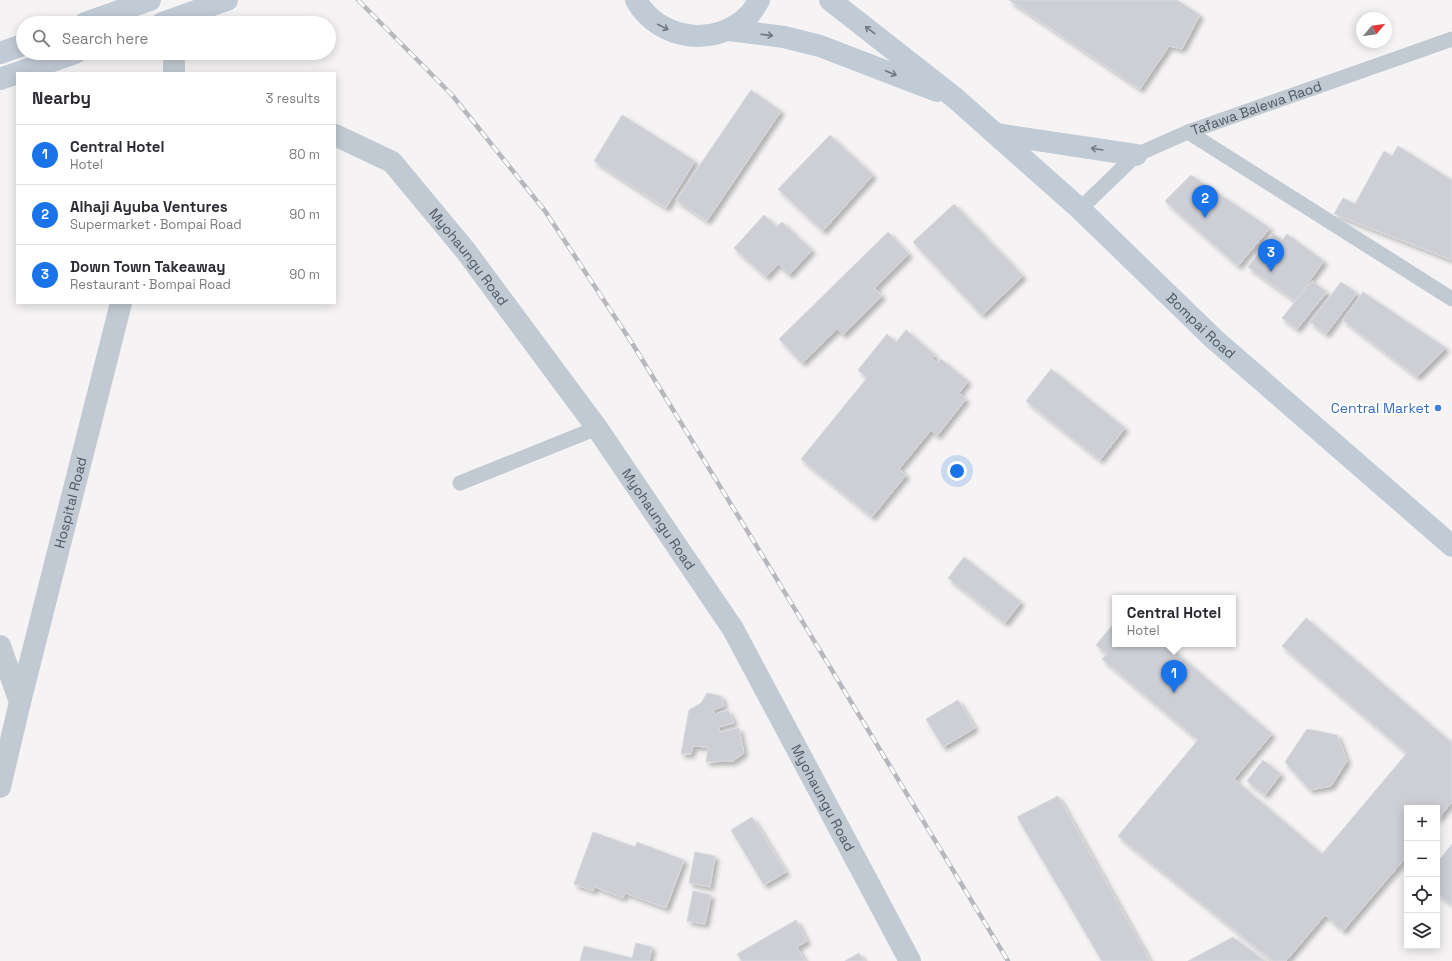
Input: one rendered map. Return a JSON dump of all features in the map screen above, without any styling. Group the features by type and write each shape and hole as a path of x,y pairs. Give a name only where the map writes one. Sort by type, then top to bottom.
{"main road":[{"path":"105,16 150,0"},
{"path":"185,16 227,0"},
{"path":"636,3 659,25 681,35 706,37 729,30 750,15 759,0"},
{"name":"Bompai Road","path":"830,0 955,98 1080,209 1214,339 1452,546"},
{"path":"729,30 784,37 820,46 955,98"},
{"path":"0,54 16,48"},
{"path":"20,72 55,60"},
{"path":"0,79 16,73"},
{"path":"996,134 1136,155"}],"street":[{"path":"174,60 174,72"},
{"name":"Myohaungu Road","path":"336,135 392,162 465,250 597,428 732,629 910,961"},
{"name":"Hospital Road","path":"0,787 20,702 121,304"},
{"path":"0,646 4,668 20,702"}],"lane":[{"name":"Tafawa Balewa Raod","path":"1080,209 1136,155 1188,132 1452,39"},
{"path":"1188,132 1452,299"},
{"path":"460,483 597,428"}],"building":[{"path":"1009,0 1177,0 1200,15 1182,49 1169,46 1140,89"},
{"path":"751,90 781,111 707,221 676,200"},
{"path":"622,115 695,161 666,208 594,161"},
{"path":"830,135 873,175 823,231 778,189"},
{"path":"1398,146 1452,180 1452,260 1334,214 1343,198 1355,204 1384,151 1392,156"},
{"path":"1191,175 1270,228 1238,266 1165,201"},
{"path":"954,204 1023,276 982,315 913,242"},
{"path":"764,215 777,227 782,222 812,250 789,275 778,264 766,277 734,248"},
{"path":"888,232 909,254 875,288 882,296 843,335 837,329 802,363 779,339"},
{"path":"1273,233 1282,240 1287,234 1324,261 1295,301 1248,267"},
{"path":"1312,281 1327,292 1297,329 1282,318"},
{"path":"1341,282 1357,293 1326,334 1310,322"},
{"path":"1363,292 1446,348 1417,377 1343,320"},
{"path":"906,330 935,355 932,359 937,363 941,359 968,381 959,393 966,399 937,436 931,430 899,469 906,475 872,517 801,459 867,378 858,370 887,334 896,342"},
{"path":"1051,369 1125,428 1100,460 1026,401"},
{"path":"964,557 1021,602 1005,623 948,578"},
{"path":"1306,618 1452,743 1452,802 1440,816 1440,805 1404,805 1404,860 1343,931 1325,915 1286,961 1273,961 1118,836 1198,740 1102,659 1107,654 1096,645 1112,626 1112,647 1170,647 1272,734 1234,779 1322,854 1407,753 1282,646"},
{"path":"707,693 721,696 724,706 713,710 715,714 728,710 734,723 719,727 720,732 739,728 744,753 733,761 706,762 708,747 693,746 691,754 681,754 689,710 701,703"},
{"path":"958,700 975,728 943,747 926,719"},
{"path":"1307,729 1337,735 1347,761 1331,786 1310,790 1285,762"},
{"path":"1263,760 1281,774 1265,795 1247,781"},
{"path":"1058,796 1150,961 1102,961 1017,817"},
{"path":"752,817 786,872 764,885 731,830"},
{"path":"593,832 635,847 637,842 684,860 666,908 625,893 623,898 595,887 593,891 574,884"},
{"path":"1452,844 1452,905 1440,895 1440,859"},
{"path":"695,852 715,856 710,887 689,883"},
{"path":"693,891 711,895 705,924 687,921"},
{"path":"796,920 807,941 797,947 805,961 742,961 737,954"},
{"path":"1233,937 1265,961 1188,961"},
{"path":"636,943 652,947 649,961 580,961 584,946 632,958"},
{"path":"859,953 864,961 845,961"}],"railway":[{"path":"358,0 452,95 545,211 632,343 1008,961"}],"place":[{"name":"Alhaji Ayuba Ventures","path":"1205,218"},
{"name":"Down Town Takeaway","path":"1271,272"},
{"name":"Central Market","path":"1438,408"},
{"name":"Central Hotel","path":"1174,693"}]}
